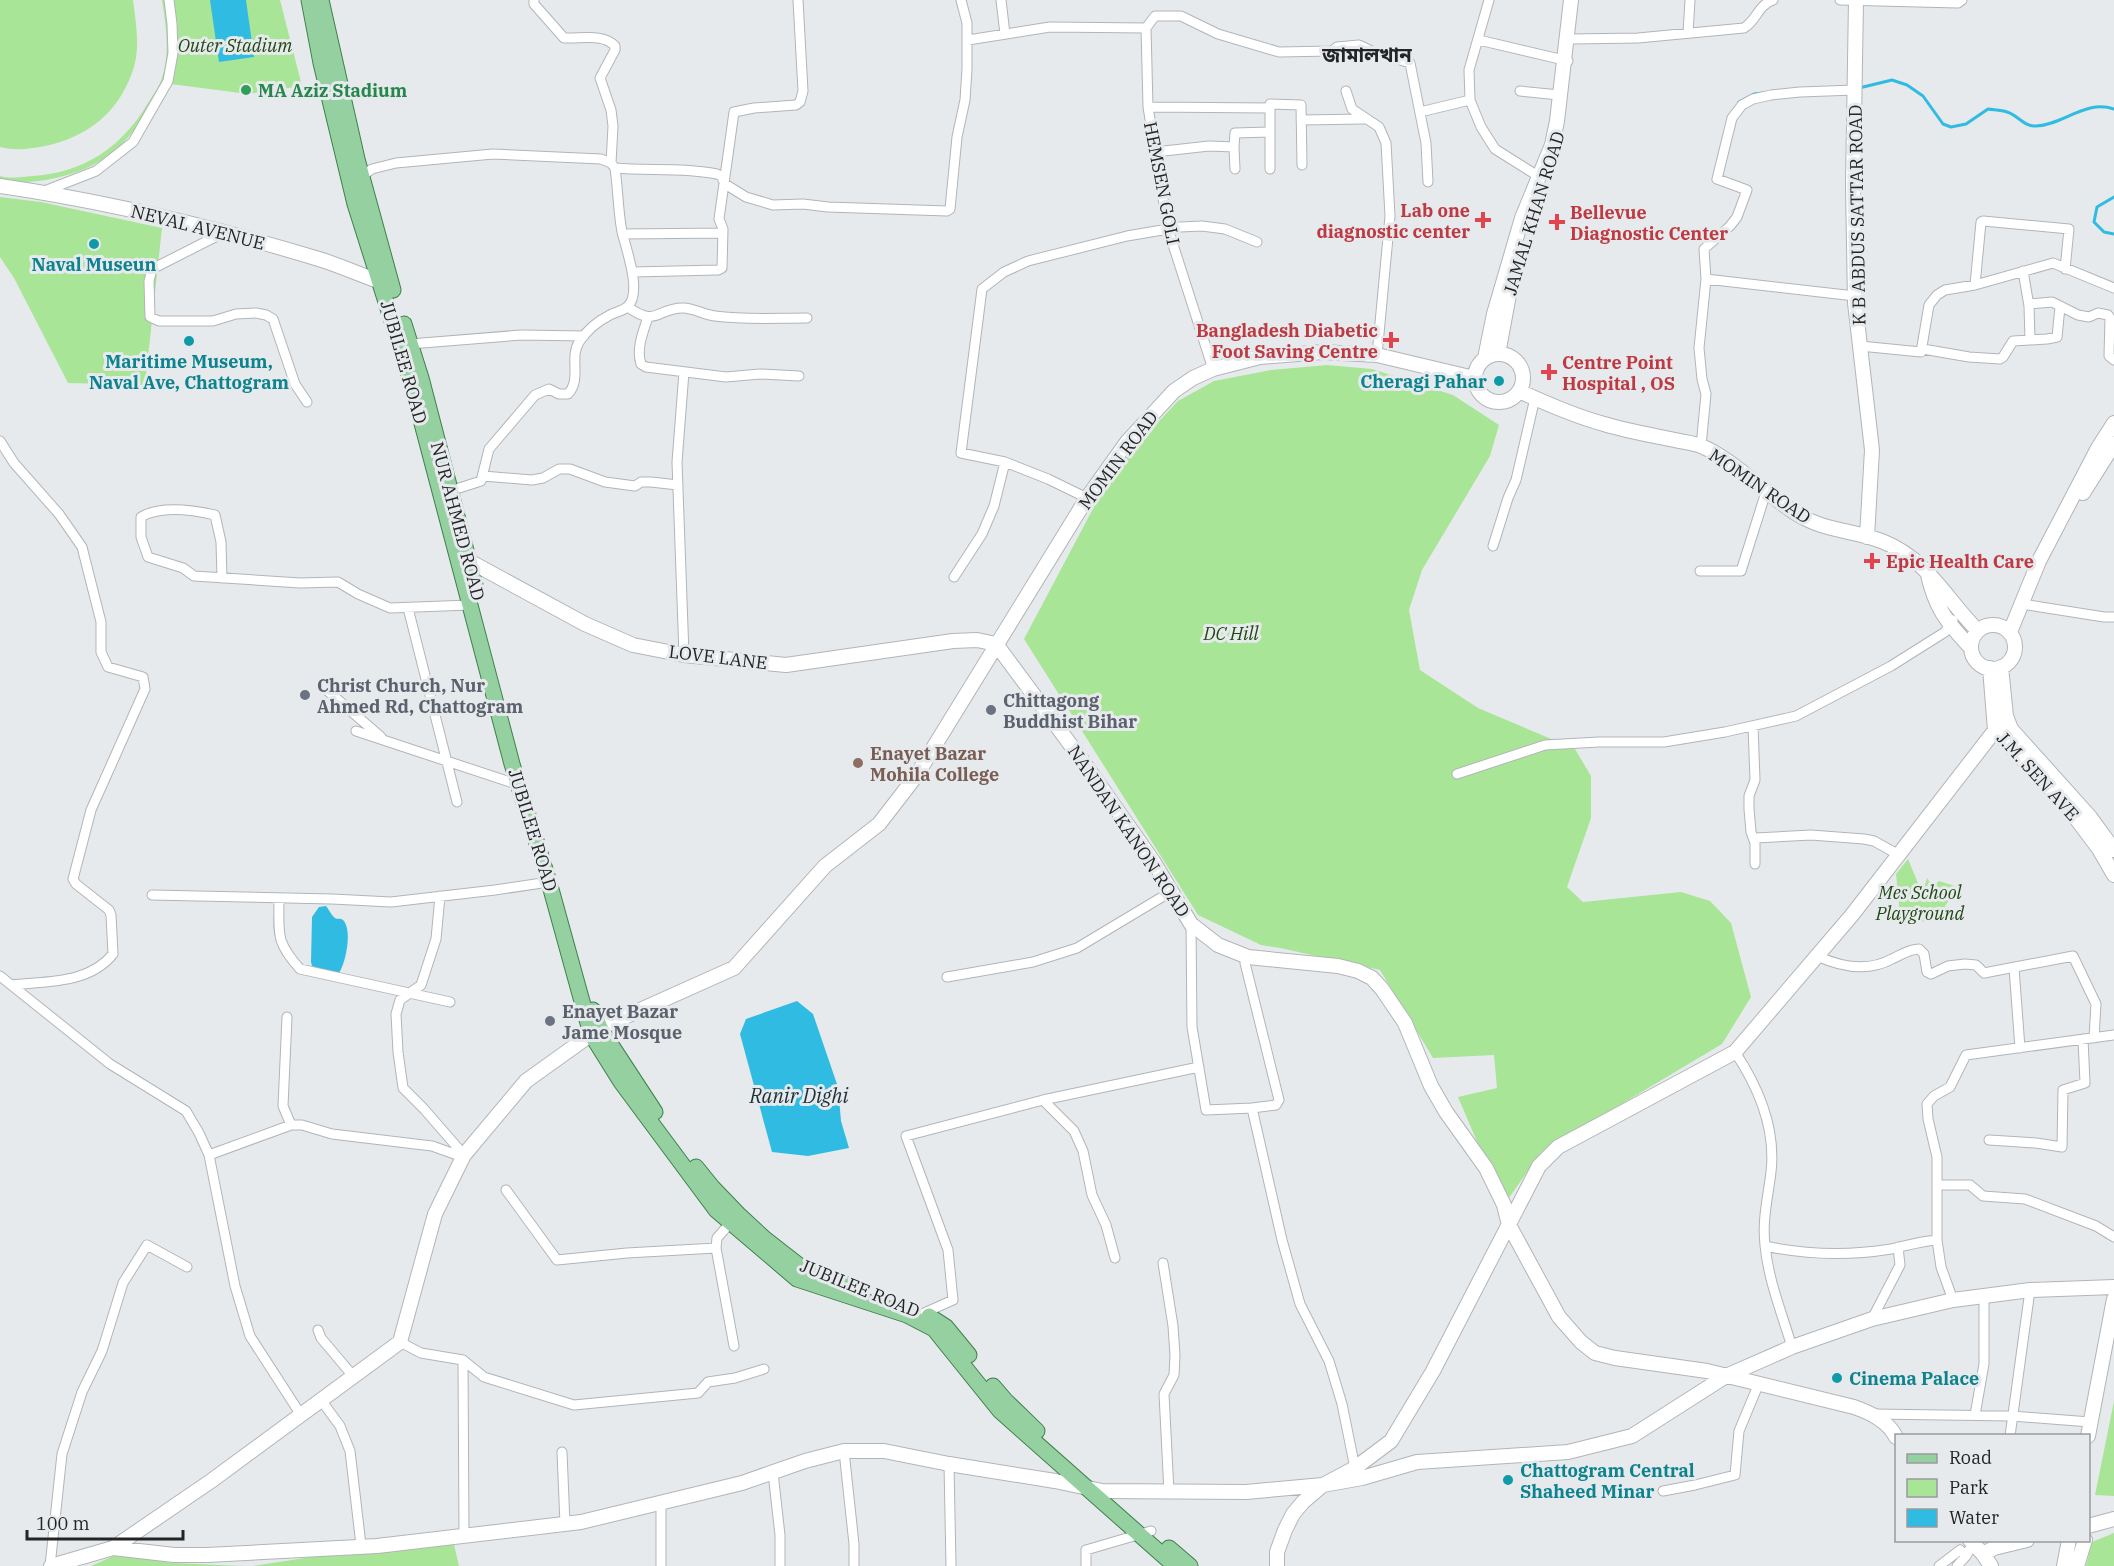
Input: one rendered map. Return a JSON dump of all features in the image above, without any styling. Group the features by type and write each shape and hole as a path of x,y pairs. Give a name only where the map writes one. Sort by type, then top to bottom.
{"main road":[{"name":"JUBILEE ROAD","path":"309,0 321,63 356,204 387,284 410,378 464,563 470,605 519,785 599,1033 670,1134 734,1218 801,1267 924,1313 946,1327 1005,1401 1094,1489 1190,1566"},
{"name":"NUR AHMED ROAD","path":"321,0 387,284 411,344 421,378 450,491 464,563 516,746 571,926 599,1033"},
{"path":"1492,356 1510,357 1520,366 1523,379 1519,391 1504,402 1492,401 1481,395 1474,378 1476,370 1492,356 1497,304 1522,218 1552,145 1559,95 1567,61 1571,0"},
{"name":"JAMAL KHAN ROAD","path":"1492,356 1527,226 1559,143 1576,0"},
{"name":"K B ABDUS SATTAR ROAD","path":"1856,0 1853,185 1855,296 1872,450 1867,537"},
{"name":"NEVAL AVENUE","path":"0,186 127,209 225,232 325,261 387,284"},
{"name":"MOMIN ROAD","path":"400,1342 435,1214 463,1156 526,1081 599,1033 734,968 825,866 879,824 916,776 1088,498 1127,442 1150,414 1174,391 1193,378 1213,369 1260,357 1323,352 1377,356 1474,378"},
{"name":"MOMIN ROAD","path":"1519,391 1556,409 1604,424 1701,446 1718,455 1766,492 1811,522 1829,529 1867,537 1898,549 1927,569 1959,612 1978,631"},
{"path":"2026,604 2039,561 2098,448 2114,423"},
{"path":"1927,569 1936,604 1949,624 1971,648 1975,659 1984,667 1996,668 2012,659 2014,653 2012,636 2026,604 2080,498 2114,444"},
{"name":"LOVE LANE","path":"464,563 585,624 633,645 684,655 786,665 953,641 977,640 996,644"},
{"path":"1971,648 1974,636 1983,627 1997,625 2012,636"},
{"name":"NANDAN KANON ROAD","path":"996,644 1153,861 1191,924 1218,945 1248,957 1338,966 1358,971 1372,978 1382,989 1405,1023 1436,1095 1486,1168 1504,1205 1509,1225 1558,1317 1581,1342 1595,1353 1654,1365 1707,1371 1821,1397 1872,1414"},
{"name":"J.M. SEN AVE","path":"1996,668 2006,716 2012,729 2090,817 2114,850"},
{"name":"J.M. SEN AVE","path":"1996,668 1995,730 2066,805 2099,849 2114,875"},
{"path":"1277,1566 1277,1552 1285,1530 1303,1502 1323,1485 1355,1468 1391,1441 1433,1371 1539,1166 1558,1147 1735,1052 1899,855 2006,716"},
{"path":"734,1218 797,1279 907,1315 934,1329 1000,1411 1094,1489"},
{"path":"113,1548 174,1555 207,1555 361,1545 377,1546 566,1524 661,1503 773,1473 844,1450 884,1450 949,1464 1094,1489 1246,1492 1323,1485 1362,1478 1416,1462 1569,1452 1632,1436 1726,1376 1792,1347 1872,1319 1953,1300 2030,1290 2114,1287"},
{"path":"2089,1429 2114,1299"},
{"path":"51,1566 113,1548 211,1481 400,1342"},
{"path":"1872,1414 1884,1422 1895,1436"},
{"path":"2094,1525 2114,1520"},
{"path":"1146,1533 1175,1566"},
{"path":"1971,1542 1991,1552 2021,1542"},
{"path":"2064,1566 2069,1542"},
{"path":"2077,1566 2084,1542"}],"street":[{"path":"42,192 96,171 133,142 168,81 173,53 169,0"},
{"path":"450,491 481,481 489,448 535,395 549,389 564,394 572,389 575,379 576,350 584,336 592,327 628,307 631,300 633,272 623,234 613,166 611,110 600,78 615,46 608,40 600,38 564,38 534,4 534,0"},
{"path":"633,272 721,270 723,233 719,219 734,112 795,105 803,97 798,0"},
{"path":"362,176 372,169 396,163 493,154 583,157 601,159 613,166 705,171 721,176 725,184 746,197 773,205 803,204 947,211 950,204 957,137 965,100 968,40 967,23 961,0"},
{"path":"1001,0 1005,34"},
{"path":"1489,0 1469,70 1470,100 1481,127 1495,149 1538,176"},
{"path":"1688,33 1690,0"},
{"path":"1572,39 1638,38 1744,28 1752,24 1761,6 1773,0"},
{"path":"1840,0 1958,3 1962,0"},
{"path":"968,40 1050,27 1146,28 1155,16 1180,16 1218,34 1279,52 1332,51 1337,47 1359,45 1410,63 1426,143 1428,182"},
{"name":"HEMSEN GOLI","path":"1146,28 1148,107 1168,229 1213,369"},
{"path":"1479,40 1567,61"},
{"path":"1701,446 1706,394 1699,348 1706,279 1704,249 1737,217 1747,190 1717,179 1732,118 1742,105 1753,99 1800,92 1855,90"},
{"path":"1346,91 1352,109 1379,127 1386,143 1390,216 1377,356"},
{"path":"1521,91 1559,95"},
{"path":"1420,112 1470,100"},
{"path":"1269,169 1270,104 1301,105 1302,165"},
{"path":"1148,107 1269,108"},
{"path":"1301,120 1364,119"},
{"path":"1235,169 1235,133 1270,132"},
{"path":"1155,152 1209,146 1234,147"},
{"path":"1975,285 1983,220 2069,229 2065,269"},
{"path":"1088,498 1005,462 963,455 960,450 982,289 1004,272 1028,261 1127,236 1202,226 1225,230 1257,242"},
{"path":"225,232 152,269 149,281 150,318 159,321 213,321 236,314 266,315 273,319 295,384 307,402"},
{"path":"623,234 723,233"},
{"path":"1923,350 1928,309 1932,301 1945,290 1975,285 2053,263 2114,288"},
{"path":"2023,271 2029,304 2030,339"},
{"path":"1706,279 1855,296"},
{"path":"2029,304 2052,302 2084,316 2097,313 2108,315 2110,318 2109,356 2114,360"},
{"path":"628,307 640,316 648,317 659,316 681,308 690,308 712,316 807,318"},
{"path":"1860,346 1918,352 1923,350 2000,359 2013,341 2056,337 2060,307"},
{"path":"648,317 641,337 639,358 641,364 661,370 726,377 768,374 799,376"},
{"path":"411,344 522,335 584,336"},
{"path":"684,372 677,462 684,655"},
{"path":"1493,546 1516,480 1535,398"},
{"path":"0,441 14,463 59,513 82,547 101,622 101,652 108,667 143,676 145,683 145,689 91,810 73,879 76,884 109,910 113,954 100,967 79,977 12,985"},
{"path":"954,577 982,534 994,506 1005,462"},
{"path":"483,476 532,480 543,478 559,470 570,470 605,482 635,486 641,482 678,485"},
{"path":"1700,571 1741,571 1766,492"},
{"path":"222,578 221,542 216,514 195,511 151,511 141,518 141,537 148,557 183,567 194,576 222,578 300,583 338,582 390,608 470,605"},
{"path":"2026,604 2114,617"},
{"path":"408,608 457,802"},
{"path":"1457,774 1545,745 1664,742 1796,716 1891,666 1945,632 1959,612"},
{"path":"322,686 385,740"},
{"path":"1753,726 1755,780 1749,796 1749,809 1755,838 1755,864"},
{"path":"356,731 519,785"},
{"path":"1755,838 1811,835 1864,839 1874,841 1899,855"},
{"path":"152,895 391,903 549,882"},
{"path":"947,977 1033,962 1077,948 1172,891"},
{"path":"440,896 436,939 421,985 400,1000 396,1014 398,1052 403,1088 424,1109 463,1156"},
{"path":"279,898 279,933 285,952 300,969 450,1002"},
{"path":"1191,924 1192,1027 1206,1110 1276,1105 1279,1100 1245,963 1248,957"},
{"path":"1817,956 1834,964 1866,967 1890,961 1903,953 1916,949 1924,954 1929,974 1948,966 1965,964 1976,965 1984,973 2073,956 2096,1004 2094,1038"},
{"path":"2014,968 2020,1048"},
{"path":"0,976 110,1064 186,1111 200,1133 209,1155 235,1286 250,1336 301,1415"},
{"path":"287,1017 284,1106 291,1125"},
{"path":"1953,1300 1941,1267 1936,1240 1937,1157 1927,1104 1934,1096 1950,1087 1966,1055 2114,1035"},
{"path":"1989,1140 2062,1147 2063,1090 2085,1083 2083,1039"},
{"path":"1735,1052 1747,1071 1768,1120 1771,1134 1771,1173 1763,1220 1765,1246 1769,1269 1792,1347"},
{"path":"924,1313 953,1300 948,1250 906,1136 1043,1100 1199,1067"},
{"path":"1043,1100 1074,1131 1083,1151 1092,1195 1106,1226 1115,1258"},
{"path":"1252,1108 1282,1240 1300,1304 1329,1361 1342,1404 1355,1468"},
{"path":"209,1155 291,1125 302,1125 332,1134 432,1146 463,1156"},
{"path":"1938,1185 1970,1185 1983,1196 2025,1199 2096,1226 2114,1237"},
{"path":"506,1190 557,1260 717,1248"},
{"path":"734,1218 717,1238 734,1346"},
{"path":"1765,1246 1797,1253 1833,1254 1898,1247 1936,1240"},
{"path":"51,1566 62,1455 82,1392 102,1351 123,1283 147,1245 187,1267"},
{"path":"1872,1319 1900,1265 1898,1247"},
{"path":"1163,1263 1175,1355 1174,1375 1164,1394 1169,1492"},
{"path":"2010,1434 2030,1290"},
{"path":"1975,1415 1984,1364 1984,1296"},
{"path":"318,1330 321,1338 353,1376"},
{"path":"400,1342 421,1353 463,1360 484,1377 574,1406 698,1394 708,1382 735,1378 764,1369"},
{"path":"463,1360 464,1535"},
{"path":"1663,1491 1735,1475 1739,1431 1760,1383"},
{"path":"321,1400 340,1426 350,1451 361,1545"},
{"path":"1872,1414 2012,1416 2089,1429"},
{"path":"844,1450 854,1544 854,1566"},
{"path":"562,1452 566,1524"},
{"path":"949,1464 951,1566"},
{"path":"773,1473 780,1535 780,1566"},
{"path":"661,1503 661,1566"},
{"path":"1086,1566 1086,1550 1146,1533"},
{"path":"1958,1566 1966,1556 1971,1542"},
{"path":"1939,1566 1960,1550 1966,1556"}],"green space":[{"path":"0,0 133,0 137,37 135,64 126,88 99,122 74,137 45,146 22,149 0,147"},
{"name":"MA Aziz Stadium","path":"162,0 280,0 302,86 248,94 163,83 133,132 122,144 94,165 42,181 0,180 0,176 20,177 68,170 100,155 126,133 156,91 166,63 167,42"},
{"path":"0,197 41,202 162,228 145,385 68,383 14,278 0,257"},
{"name":"DC Hill","path":"1327,365 1372,369 1453,395 1499,425 1490,456 1422,570 1409,610 1420,670 1478,708 1575,749 1591,776 1591,818 1567,887 1583,902 1681,892 1710,901 1731,923 1751,997 1722,1044 1541,1152 1504,1205 1458,1097 1497,1088 1494,1055 1433,1058 1380,970 1261,945 1198,915 1024,639 1114,469 1178,401 1214,381 1271,370"},
{"name":"Mes School Playground","path":"1908,859 1918,883 1925,885 1927,878 1932,886 1939,881 1958,887 1945,906 1945,917 1901,926 1896,874"},
{"path":"2114,1401 2114,1496 2095,1495"},
{"path":"2114,1533 2114,1566 2086,1566 2092,1542"},
{"path":"453,1540 459,1566 252,1566 318,1556"},
{"path":"118,1554 172,1563 244,1566 91,1566"}],"water":[{"path":"210,0 246,0 254,57 219,62"},
{"path":"326,906 336,919 344,921 348,932 344,962 339,973 335,974 312,966 311,962 312,917 319,907"},
{"name":"Ranir Dighi","path":"797,1001 813,1014 838,1087 841,1121 849,1148 808,1156 772,1152 740,1034 746,1019"}],"waterway":[{"path":"1859,88 1892,80 1907,85 1923,96 1943,124 1951,127 1966,124 1988,109 2007,112 2032,126 2056,122 2094,107 2114,109"},
{"path":"1739,102 1754,94 1763,93"},
{"path":"2114,197 2097,207 2094,222 2104,232 2114,234"}],"place":[{"name":"MA Aziz Stadium","path":"246,90"},
{"name":"Lab one diagnostic center","path":"1483,220"},
{"name":"Bellevue Diagnostic Center","path":"1557,222"},
{"name":"Naval Museun","path":"94,244"},
{"name":"Bangladesh Diabetic Foot Saving Centre","path":"1391,340"},
{"name":"Maritime Museum, Naval Ave, Chattogram","path":"189,341"},
{"name":"Centre Point Hospital , OS","path":"1549,372"},
{"name":"Cheragi Pahar","path":"1499,381"},
{"name":"Epic Health Care","path":"1872,561"},
{"name":"Christ Church, Nur Ahmed Rd, Chattogram","path":"305,695"},
{"name":"Chittagong Buddhist Bihar","path":"991,710"},
{"name":"Enayet Bazar Mohila College","path":"858,763"},
{"name":"Enayet Bazar Jame Mosque","path":"550,1021"},
{"name":"Cinema Palace","path":"1837,1378"},
{"name":"Chattogram Central Shaheed Minar","path":"1508,1480"}],"district":[{"name":"জামালখান","path":"1367,54"}],"park label":[{"name":"Outer Stadium","path":"235,45"}]}
